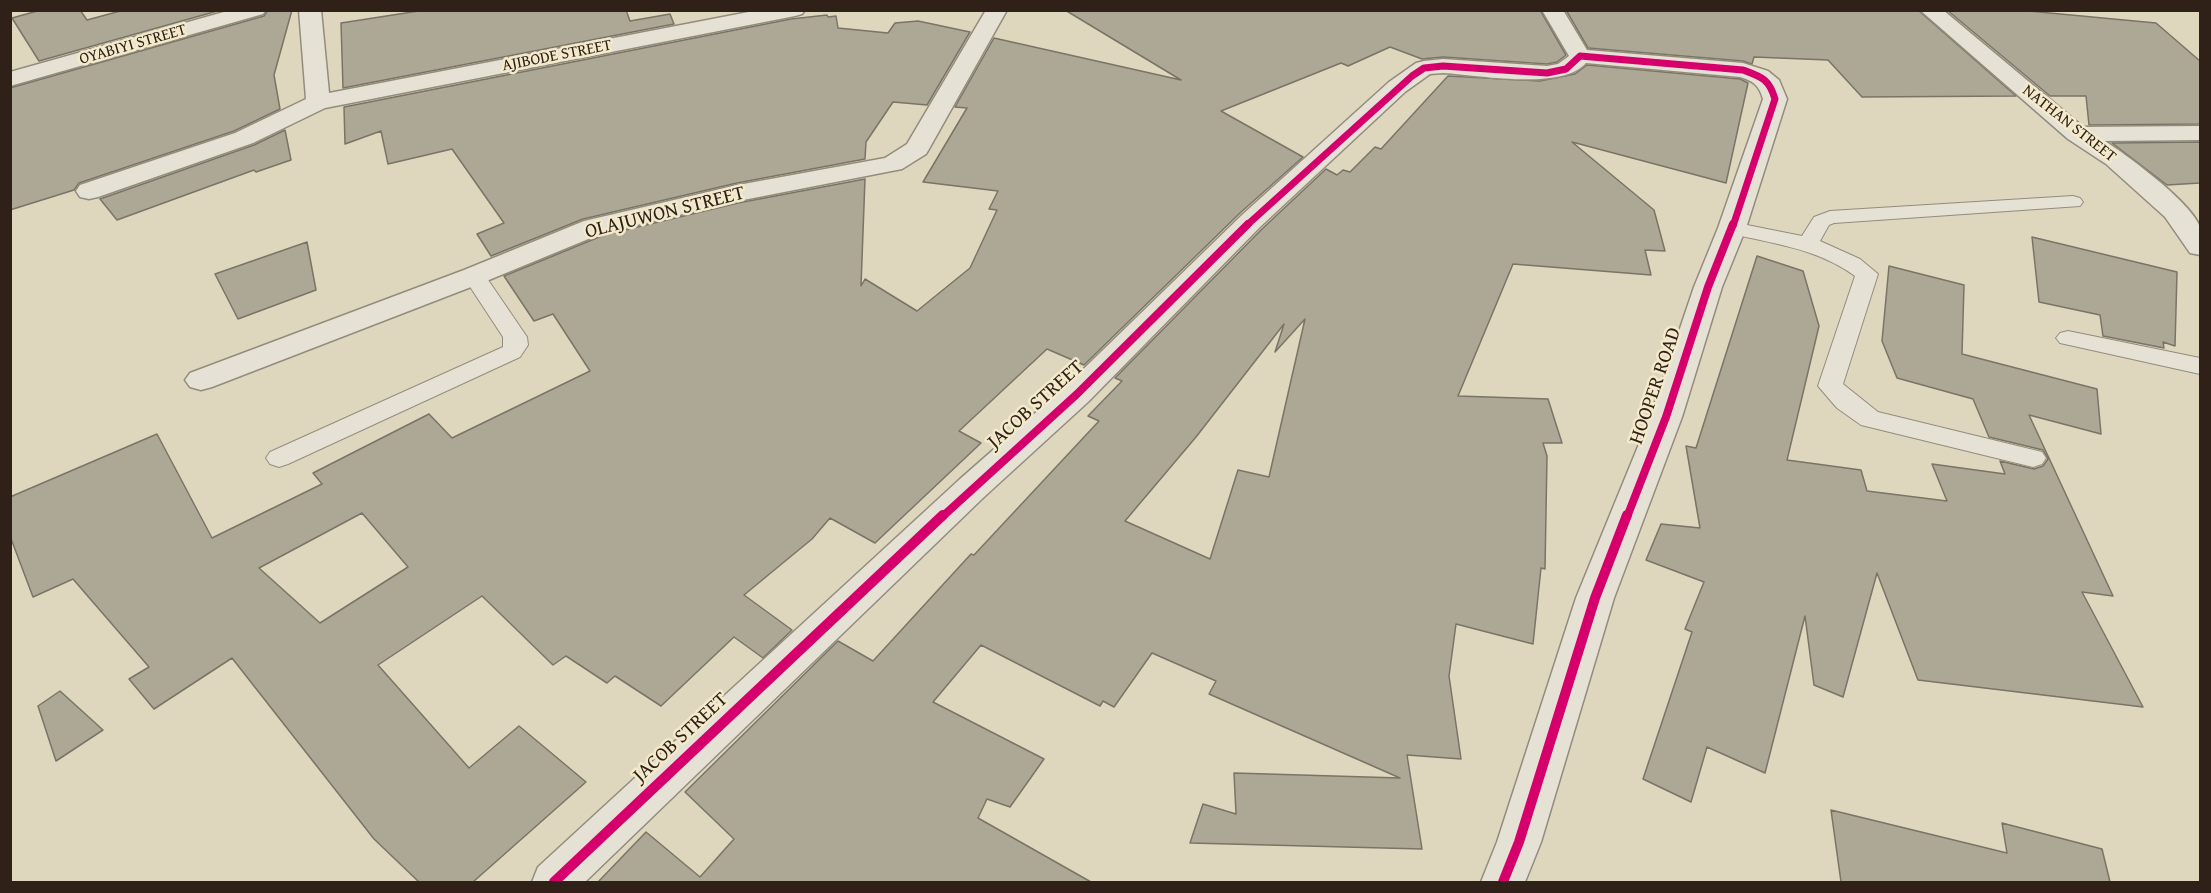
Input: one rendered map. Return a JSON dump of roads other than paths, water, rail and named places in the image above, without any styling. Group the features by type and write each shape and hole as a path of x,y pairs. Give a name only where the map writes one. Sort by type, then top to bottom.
{"street":[{"name":"OYABIYI STREET","path":"10,79 256,10"},
{"path":"310,10 318,102"},
{"name":"AJIBODE STREET","path":"89,191 244,138 318,102 795,10"},
{"name":"OLAJUWON STREET","path":"201,380 474,276 594,227 738,193 893,164 917,149 997,10"},
{"path":"1552,10 1580,56"},
{"name":"NATHAN STREET","path":"1929,10 2078,134 2115,159 2175,211 2200,247"},
{"name":"HOOPER ROAD","path":"1503,882 1519,842 1595,598 1666,417 1708,287 1732,228 1775,99 1770,85 1760,76 1743,70 1580,56"},
{"name":"JACOB STREET","path":"554,882 963,496 1077,394 1251,221 1397,87 1424,68 1443,66 1547,73 1563,71 1575,64 1580,56"},
{"path":"2078,134 2200,133"}],"lane":[{"path":"1808,243 1821,221 1830,217 2073,202"},
{"path":"1732,228 1808,243 1853,263 1867,274 1830,386 1846,402 1870,419 2033,458"},
{"path":"279,458 512,352 516,345 515,337 474,276"},
{"path":"2068,338 2200,366"}]}
